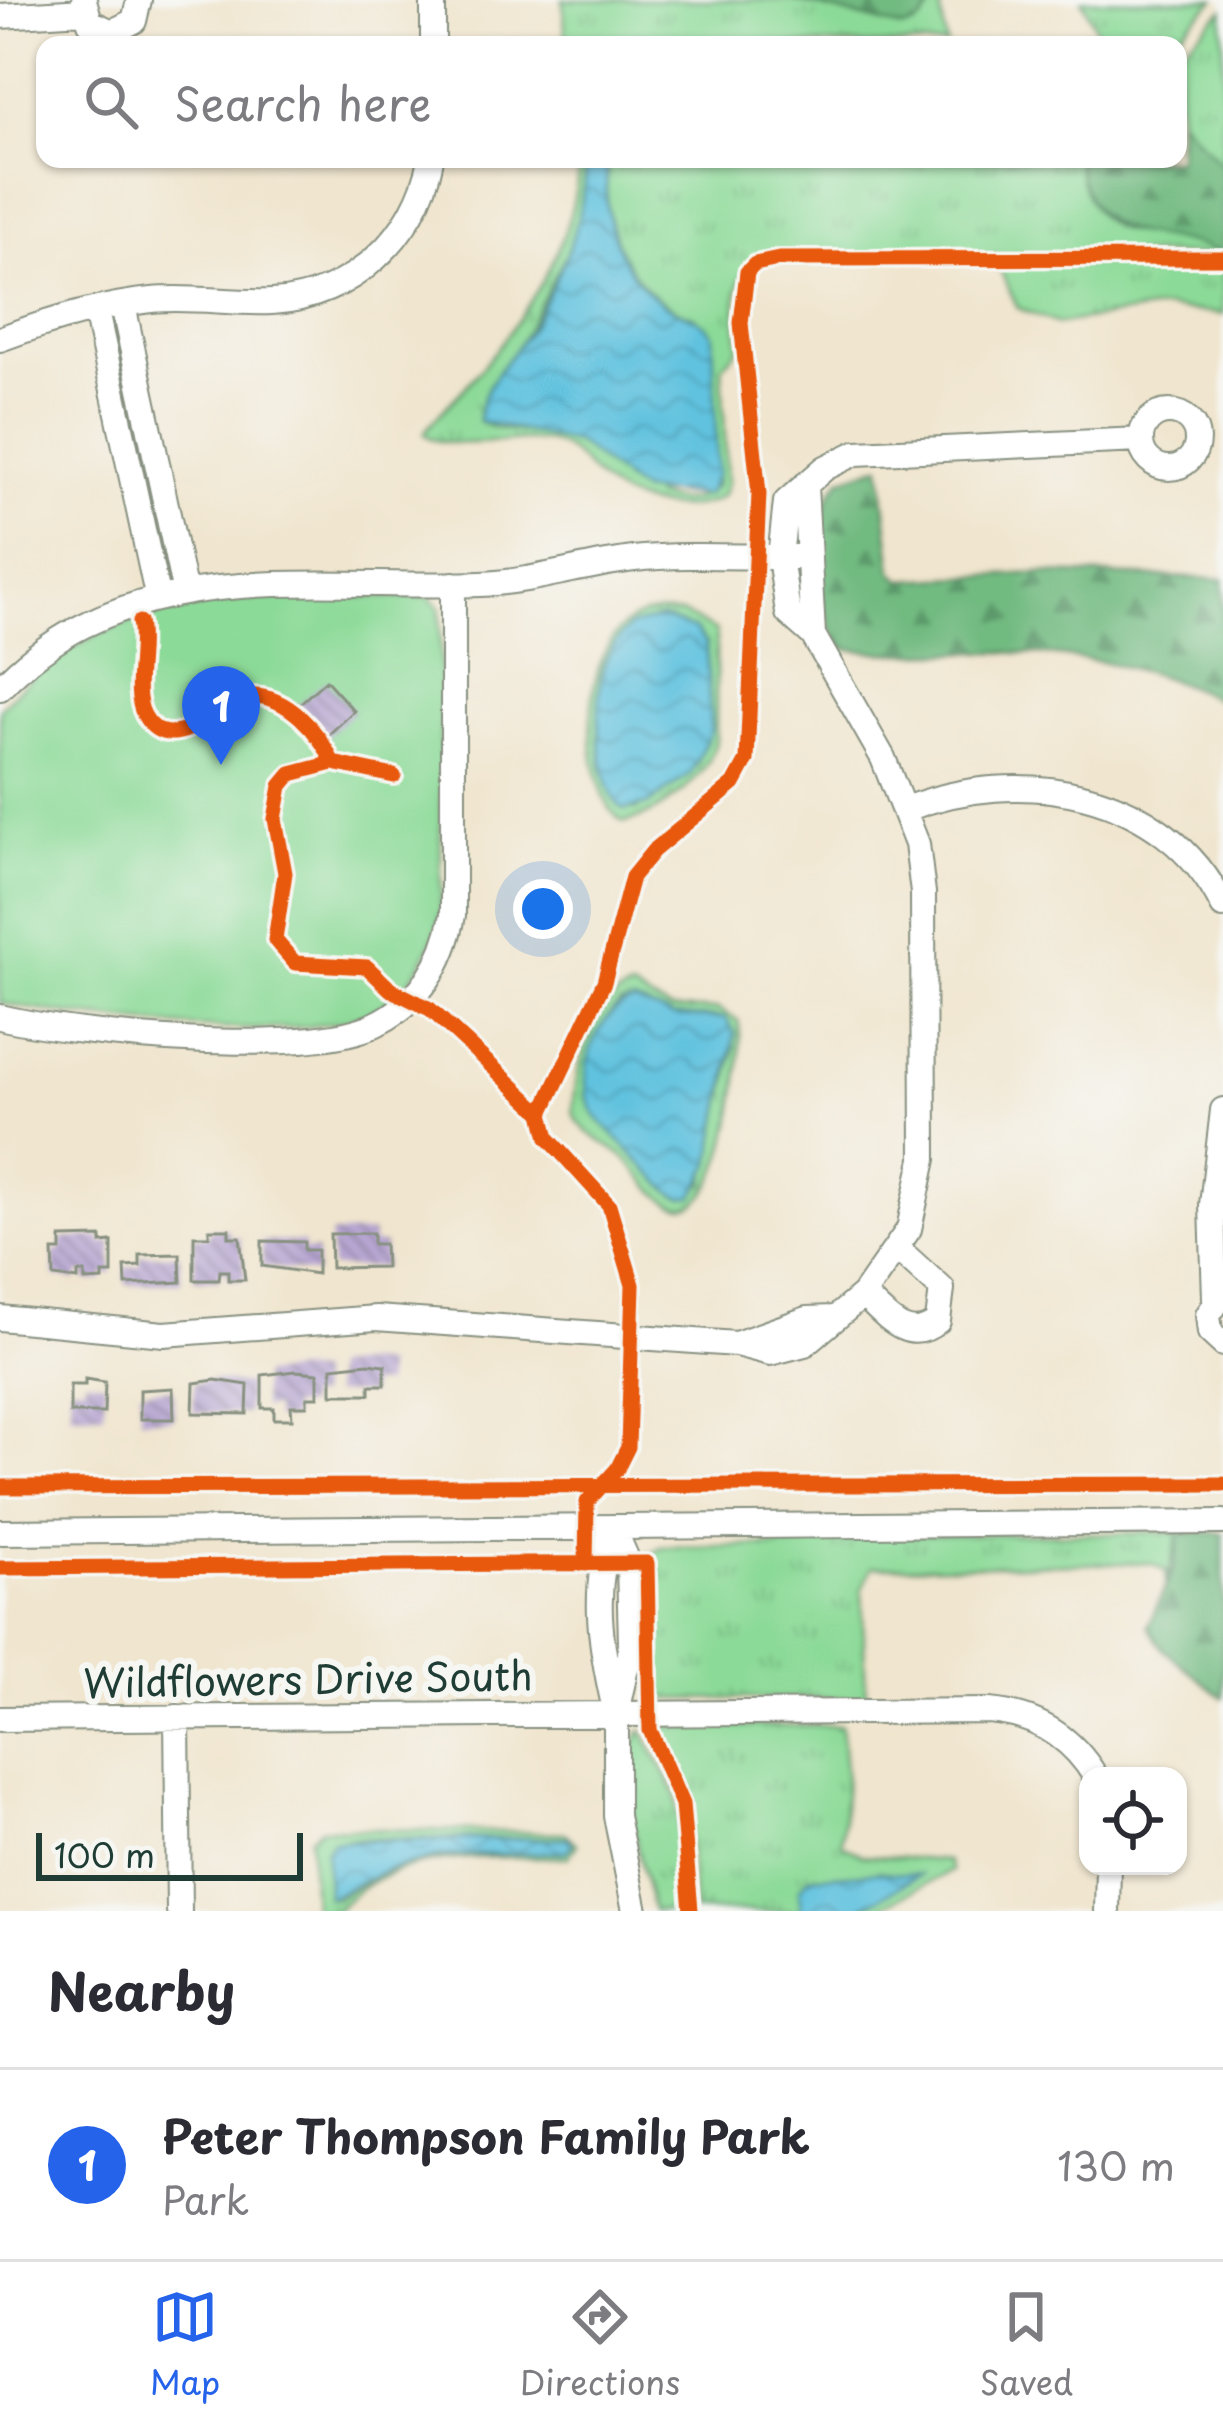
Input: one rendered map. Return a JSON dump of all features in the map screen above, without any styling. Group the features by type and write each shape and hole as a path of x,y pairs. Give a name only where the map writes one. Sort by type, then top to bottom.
{"street":[{"path":"0,16 84,5 90,22 112,32 134,22 140,0"},
{"path":"433,0 433,36"},
{"path":"0,339 123,305 164,299 277,302 337,285 372,262 402,229 426,168"},
{"path":"123,305 184,589"},
{"path":"96,311 157,595"},
{"path":"0,1318 164,1334 376,1318 736,1344 785,1325 833,1318 863,1295 898,1250 919,1200 924,1159 923,893 906,809 813,635 788,613 780,557 786,502 837,460 863,452 1140,440"},
{"path":"805,485 813,635"},
{"path":"0,688 70,631 157,595 184,589 514,581 643,558 806,557"},
{"path":"0,1017 127,1037 320,1037 370,1027 410,1000 441,959 455,901 453,584"},
{"path":"906,809 954,791 990,786 1101,801 1145,819 1180,845 1205,874 1223,906"},
{"path":"1223,1109 1212,1205 1219,1297 1208,1324 1223,1345"},
{"path":"863,1295 908,1331 927,1330 939,1320 942,1289 898,1250"},
{"path":"0,1532 1223,1522"},
{"path":"614,1527 629,1564 631,1645 616,1713 616,1816 635,1911"},
{"name":"Wildflowers Drive South","path":"0,1719 1006,1712 1054,1731 1087,1767"},
{"path":"177,1718 179,1911"},
{"path":"1107,1911 1108,1875"}],"green space":[{"path":"563,0 793,0 903,28 916,25 939,0 945,36 565,36"},
{"path":"793,0 935,0 922,21 903,28"},
{"path":"1082,0 1215,0 1177,36 1100,36"},
{"path":"1223,10 1223,166 1187,128 1187,44"},
{"path":"1187,128 1223,166 1223,254 1112,223 1096,210 1079,168 1187,168"},
{"path":"578,168 586,168 577,234 479,421 496,428 561,436 637,485 677,501 697,498 716,485 714,403 695,317 652,293 622,255 608,208 608,168 1080,168 1100,217 1116,228 1175,235 1218,254 779,255 762,259 750,266 738,288 739,348 722,367 727,483 723,495 697,506 665,507 619,494 567,450 550,442 446,442 424,433 530,302 558,249"},
{"path":"1223,262 1223,314 1164,308 1058,324 1018,308 997,264"},
{"path":"881,465 893,572 902,580 1042,573 1223,579 1223,703 1139,670 1078,659 838,647 823,606 816,562 821,518 841,479"},
{"path":"429,597 440,608 441,909 426,956 397,994 369,1012 292,1028 188,1027 0,1003 0,709 44,667 92,637 144,617 198,605 254,599"},
{"path":"659,612 683,614 716,631 716,741 704,768 682,792 654,811 625,822 611,809 600,784 591,714 596,677 609,645 629,622","holes":["661,618 694,629 706,644 711,731 691,773 635,810 602,770 603,669 631,626"]},
{"path":"632,990 671,1010 718,1009 738,1021 736,1094 723,1156 700,1200 685,1207 661,1197 628,1161 583,1127 573,1112 587,1040 617,996","holes":["622,1004 642,1004 672,1016 718,1017 735,1046 704,1184 636,1151 602,1120 592,1100 589,1077 604,1024"]},
{"path":"1179,1533 1166,1585 1166,1571 1151,1563 872,1567 862,1589 866,1698 656,1699 654,1693 651,1561 642,1558 661,1547 805,1545 806,1536"},
{"path":"1179,1533 1223,1533 1223,1698 1164,1650 1148,1626 1174,1568"},
{"path":"841,1725 846,1781 841,1844 862,1855 947,1861 951,1871 873,1911 694,1911 687,1809 655,1727"},
{"path":"642,1730 676,1794 687,1911 653,1911 642,1870 632,1819 630,1769"},
{"path":"321,1828 565,1833 577,1845 568,1857 475,1858 414,1866 359,1890 336,1911 313,1911 310,1838","holes":["347,1839 571,1840 408,1863 334,1898"]}],"water":[{"path":"586,168 608,168 610,220 635,277 665,305 697,320 713,334 717,474 707,495 641,492 577,443 479,421 484,395 553,285 582,204"},
{"path":"661,618 694,629 706,644 711,731 691,773 647,805 624,810 614,799 603,764 601,680 609,654 630,626"},
{"path":"635,1002 672,1016 725,1018 735,1033 711,1164 693,1197 669,1190 599,1119 588,1099 587,1064 599,1030 621,1007"},
{"path":"568,1838 572,1845 566,1852 441,1856 386,1870 327,1898 326,1850 332,1841"},
{"path":"880,1872 920,1875 855,1911 801,1911 799,1889 809,1877"}],"building":[{"path":"326,680 354,711 324,739 295,708"},
{"path":"209,1229 229,1229 229,1237 240,1237 245,1280 228,1280 228,1271 220,1271 219,1280 194,1280 194,1236 209,1236"},
{"path":"373,1233 373,1244 384,1244 385,1267 331,1268 330,1234"},
{"path":"101,1237 101,1243 112,1242 112,1274 85,1281 85,1273 78,1273 78,1280 54,1277 53,1251 61,1251 61,1238"},
{"path":"262,1241 304,1242 304,1250 317,1250 317,1274 262,1266"},
{"path":"180,1254 181,1282 126,1285 125,1267 140,1266 140,1255"},
{"path":"385,1365 385,1385 370,1385 370,1394 332,1394 332,1367"},
{"path":"318,1373 318,1397 307,1397 307,1406 291,1406 292,1419 274,1419 274,1408 262,1408 262,1375"},
{"path":"85,1379 105,1382 104,1413 70,1413 70,1385 85,1385"},
{"path":"215,1380 248,1385 247,1414 193,1413 194,1383"},
{"path":"173,1388 174,1419 140,1419 140,1390"}],"cycle path":[{"path":"586,1564 587,1502 617,1469 628,1447 633,1285 609,1205 548,1138 542,1113 604,982 632,877 653,851 734,784 747,760 759,494 741,323 747,272 755,264 779,259 1223,258"},
{"path":"139,622 140,705 155,728 183,731 239,699 264,697 300,718 333,763"},
{"path":"394,776 333,763 291,774 281,786 275,819 285,873 275,940 295,963 367,967 390,989 430,1009 542,1113"},
{"path":"0,1487 1223,1484"},
{"path":"0,1568 647,1563 650,1730 682,1804 691,1911"}],"place":[{"name":"Peter Thompson Family Park","path":"221,765"}]}
